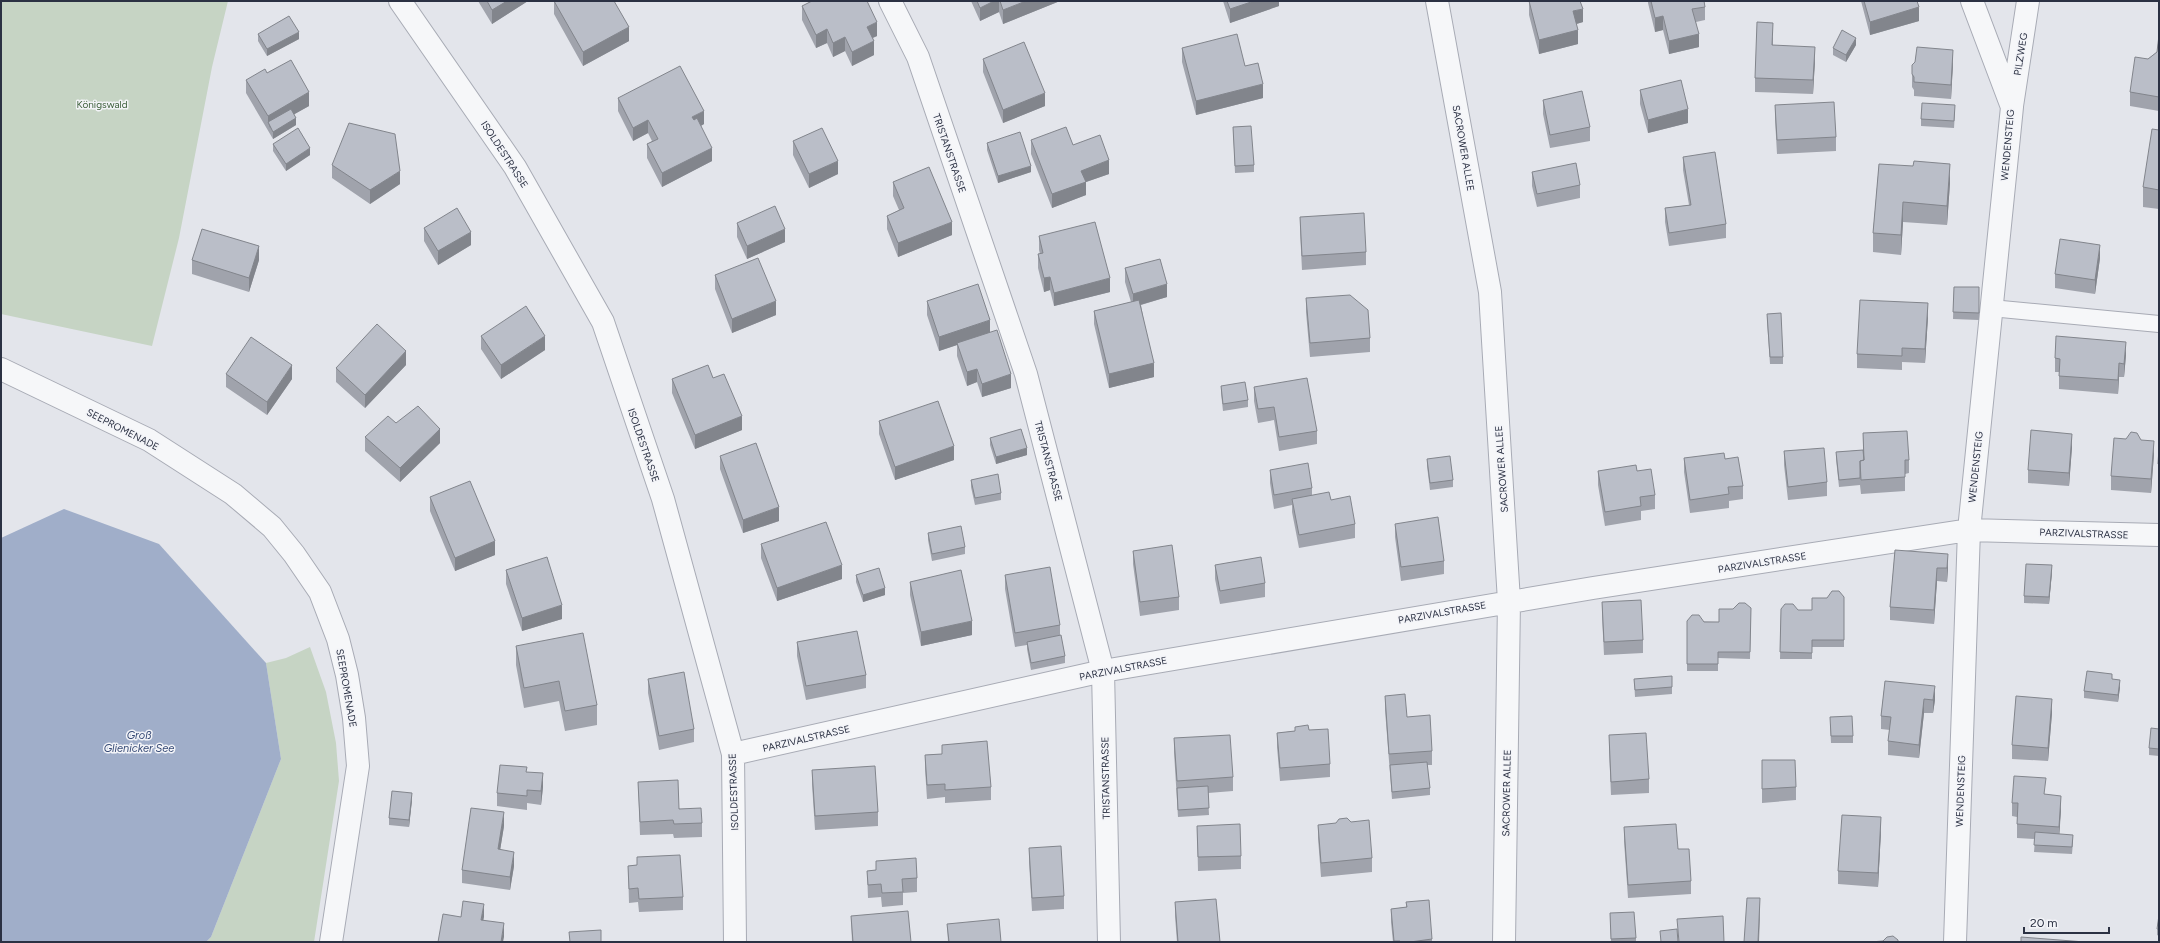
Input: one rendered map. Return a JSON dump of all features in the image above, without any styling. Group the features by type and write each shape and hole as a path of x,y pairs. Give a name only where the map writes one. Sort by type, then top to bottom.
{"street":[{"name":"ISOLDESTRASSE","path":"400,1 515,167 603,322 663,499 733,754 735,942"},
{"name":"TRISTANSTRASSE","path":"890,1 918,57 1026,374 1103,671 1109,942"},
{"name":"SACROWER ALLEE","path":"1437,1 1490,292 1509,601 1504,942"},
{"name":"WENDENSTEIG","path":"1955,942 1969,530 2012,107 1972,1"},
{"name":"PILZWEG","path":"2012,107 2028,1"},
{"name":"SEEPROMENADE","path":"1,369 149,440 233,494 272,527 294,554 320,592 338,639 347,675 354,718 358,766 331,942"},
{"name":"PARZIVALSTRASSE","path":"733,754 1103,671 1509,601 1969,530 2159,535"}],"lane":[{"path":"1991,308 2159,324"}],"green space":[{"name":"Königswald","path":"1,1 228,1 212,67 179,238 152,346 1,314"},
{"path":"310,647 326,692 336,743 339,781 314,942 206,942 211,937 281,759 266,663 286,658"}],"water":[{"name":"Groß Glienicker See","path":"64,509 159,544 266,663 281,759 211,937 206,942 1,942 1,538"}],"building":[{"path":"487,1 507,1 492,10"},
{"path":"554,1 614,1 629,27 583,52"},
{"path":"812,1 867,1 877,22 867,27 874,41 852,52 845,37 833,43 827,29 816,35 802,6"},
{"path":"977,1 994,1 980,8"},
{"path":"1000,1 1026,1 1003,10"},
{"path":"1227,1 1254,1 1230,9"},
{"path":"1529,1 1580,1 1583,9 1573,11 1578,30 1539,40"},
{"path":"1651,1 1704,1 1705,7 1692,9 1699,34 1669,41 1663,16 1655,18"},
{"path":"1864,1 1917,1 1919,7 1870,22"},
{"path":"289,16 299,32 267,49 258,34"},
{"path":"1757,22 1773,23 1772,45 1815,47 1813,80 1755,78"},
{"path":"1842,30 1856,38 1846,55 1833,48"},
{"path":"1237,34 1245,66 1258,63 1263,84 1196,101 1182,48"},
{"path":"2159,35 2159,97 2130,92 2135,57 2148,59 2157,52"},
{"path":"1024,42 1045,93 1003,110 983,59"},
{"path":"1917,47 1953,50 1951,85 1914,82 1912,65 1915,62"},
{"path":"291,60 309,92 268,116 246,80 265,69 267,73"},
{"path":"680,66 704,111 692,117 694,120 697,118 712,148 662,173 647,144 658,139 648,120 633,128 618,98"},
{"path":"1681,80 1688,109 1648,120 1640,90"},
{"path":"1582,91 1590,127 1550,135 1543,100"},
{"path":"1834,102 1836,137 1777,140 1775,105"},
{"path":"1922,103 1955,105 1954,121 1921,119"},
{"path":"291,109 296,118 273,132 268,122"},
{"path":"349,123 395,134 400,171 370,190 332,165"},
{"path":"1251,126 1254,165 1235,166 1233,127"},
{"path":"1066,127 1073,145 1100,135 1109,160 1081,171 1086,182 1052,194 1031,140"},
{"path":"298,128 310,148 286,164 273,144"},
{"path":"822,128 838,161 809,174 793,141"},
{"path":"2152,129 2159,130 2159,190 2143,187"},
{"path":"1020,132 1031,166 998,176 987,143"},
{"path":"1715,152 1726,224 1669,233 1665,208 1691,205 1683,157"},
{"path":"1914,161 1950,164 1947,206 1903,202 1901,235 1873,233 1879,164 1913,166"},
{"path":"1576,163 1580,185 1537,194 1532,172"},
{"path":"929,167 952,222 898,243 887,216 904,208 893,182"},
{"path":"775,206 785,229 747,246 737,223"},
{"path":"457,208 471,232 438,251 424,228"},
{"path":"1364,213 1366,252 1302,256 1300,217"},
{"path":"1095,222 1110,278 1054,293 1050,277 1044,278 1038,254 1043,253 1039,236"},
{"path":"202,229 259,246 249,278 192,260"},
{"path":"2060,239 2100,245 2095,280 2055,274"},
{"path":"758,258 776,301 732,319 715,275"},
{"path":"1160,259 1167,284 1133,294 1125,268"},
{"path":"978,284 990,320 939,337 927,301"},
{"path":"1954,287 1979,287 1979,313 1953,312"},
{"path":"1350,295 1368,310 1370,338 1310,343 1306,298"},
{"path":"1139,300 1154,363 1109,374 1094,311"},
{"path":"1860,300 1928,303 1925,349 1902,348 1902,356 1857,354"},
{"path":"526,306 545,336 501,365 481,336"},
{"path":"1781,313 1783,357 1770,357 1767,314"},
{"path":"377,324 406,351 365,395 336,368"},
{"path":"997,330 1011,374 982,384 977,369 967,372 957,343"},
{"path":"2056,336 2126,342 2124,364 2119,363 2118,380 2059,376 2060,359 2055,358"},
{"path":"251,337 292,365 267,402 226,374"},
{"path":"708,365 713,378 724,374 742,416 695,435 672,379"},
{"path":"1307,378 1317,431 1279,437 1274,407 1258,409 1254,387"},
{"path":"1245,382 1248,400 1223,404 1221,386"},
{"path":"938,401 954,446 895,467 879,421"},
{"path":"418,406 440,429 400,468 365,437 388,416 396,423"},
{"path":"1021,429 1027,448 996,457 990,438"},
{"path":"2031,430 2072,434 2069,473 2028,470"},
{"path":"1907,431 1909,460 1905,460 1905,477 1861,480 1860,461 1864,460 1863,433"},
{"path":"2131,432 2137,433 2141,440 2154,441 2151,479 2111,476 2114,438 2126,439"},
{"path":"756,443 779,507 743,520 720,456"},
{"path":"1824,448 1827,482 1788,487 1784,451"},
{"path":"1863,450 1864,460 1860,461 1860,478 1839,480 1836,452"},
{"path":"1724,453 1725,459 1738,457 1743,486 1728,487 1729,494 1690,500 1684,458"},
{"path":"1450,456 1453,480 1430,483 1427,459"},
{"path":"1308,463 1312,488 1274,495 1270,470"},
{"path":"1636,465 1637,471 1651,469 1655,495 1640,497 1641,506 1605,512 1598,471"},
{"path":"998,474 1001,493 975,498 971,480"},
{"path":"470,481 495,541 455,558 430,497"},
{"path":"1329,492 1331,500 1350,496 1355,524 1299,535 1292,499"},
{"path":"1438,517 1444,561 1401,567 1395,524"},
{"path":"826,522 842,565 777,588 761,544"},
{"path":"961,526 965,547 932,554 928,533"},
{"path":"1172,545 1179,597 1140,602 1133,551"},
{"path":"1895,550 1948,554 1947,568 1937,568 1934,610 1890,607"},
{"path":"547,557 562,605 522,618 506,570"},
{"path":"1261,557 1265,583 1220,591 1215,565"},
{"path":"2026,564 2052,565 2049,597 2024,596"},
{"path":"1050,567 1060,625 1015,633 1005,575"},
{"path":"879,568 885,588 863,595 856,575"},
{"path":"961,570 972,621 921,632 910,582"},
{"path":"1832,591 1839,591 1844,597 1844,640 1812,640 1812,653 1780,652 1781,609 1785,604 1793,604 1798,610 1812,610 1812,598 1827,598"},
{"path":"1641,600 1643,640 1604,642 1602,602"},
{"path":"1739,603 1745,603 1751,608 1750,652 1718,652 1718,664 1687,664 1687,621 1692,615 1699,615 1704,622 1719,622 1719,609 1733,609"},
{"path":"857,631 866,675 806,686 797,642"},
{"path":"583,633 597,705 565,711 559,681 524,688 516,646"},
{"path":"1061,635 1065,656 1031,663 1027,642"},
{"path":"2087,671 2112,674 2112,679 2120,680 2118,695 2084,691"},
{"path":"684,672 694,729 659,736 648,679"},
{"path":"1672,676 1672,687 1635,690 1634,679"},
{"path":"1885,681 1935,686 1933,700 1924,699 1919,745 1888,741 1891,717 1881,716"},
{"path":"1405,694 1407,717 1430,715 1432,751 1389,754 1385,696"},
{"path":"2016,696 2052,699 2048,748 2012,745"},
{"path":"1852,716 1853,736 1831,736 1830,717"},
{"path":"1308,725 1309,730 1328,729 1330,764 1280,768 1277,733 1295,731 1295,727"},
{"path":"2151,728 2159,729 2159,749 2149,748"},
{"path":"1646,733 1649,779 1611,782 1609,735"},
{"path":"1230,735 1233,777 1177,781 1174,738"},
{"path":"987,741 991,787 945,790 945,784 927,785 925,755 942,754 942,745"},
{"path":"1762,760 1795,760 1796,787 1762,789"},
{"path":"1427,762 1430,788 1392,792 1390,765"},
{"path":"500,765 527,767 526,772 543,773 541,791 527,790 527,796 497,793"},
{"path":"875,766 878,812 815,816 812,770"},
{"path":"2014,776 2046,778 2044,794 2061,796 2059,827 2017,824 2018,803 2012,803"},
{"path":"678,780 679,809 701,808 702,823 674,824 673,820 640,822 638,782"},
{"path":"1208,786 1209,808 1178,810 1177,788"},
{"path":"392,791 412,793 409,820 389,818"},
{"path":"471,808 504,812 498,849 514,852 510,877 462,870"},
{"path":"1842,815 1881,817 1878,873 1838,871"},
{"path":"1347,818 1351,822 1369,820 1372,858 1321,863 1318,825 1336,823 1339,819"},
{"path":"1240,824 1241,856 1198,857 1197,826"},
{"path":"1676,824 1678,849 1689,849 1691,881 1628,885 1624,827"},
{"path":"2035,832 2073,835 2072,847 2034,845"},
{"path":"1061,846 1064,896 1032,898 1029,848"},
{"path":"680,855 683,897 639,899 638,888 629,889 628,866 637,865 637,857"},
{"path":"916,858 917,878 902,879 903,892 882,893 881,884 868,885 867,871 876,870 876,861"},
{"path":"1747,898 1760,898 1758,942 1744,942"},
{"path":"1216,899 1220,942 1178,942 1175,902"},
{"path":"1429,900 1432,939 1410,942 1394,941 1391,909 1407,907 1406,902"},
{"path":"463,901 484,904 481,920 504,923 501,942 438,942 443,914 461,917"},
{"path":"908,911 911,942 853,942 851,916"},
{"path":"1634,912 1636,938 1611,939 1610,913"},
{"path":"2159,915 2159,929 2157,929"},
{"path":"1723,916 1724,942 1679,942 1677,919"},
{"path":"999,919 1001,942 949,942 947,924"},
{"path":"1677,929 1678,942 1661,942 1660,931"},
{"path":"601,930 601,942 570,942 569,932"},
{"path":"1893,936 1898,940 1898,942 1870,942 1883,941 1887,937"},
{"path":"2021,937 2085,942 2021,942"}]}
